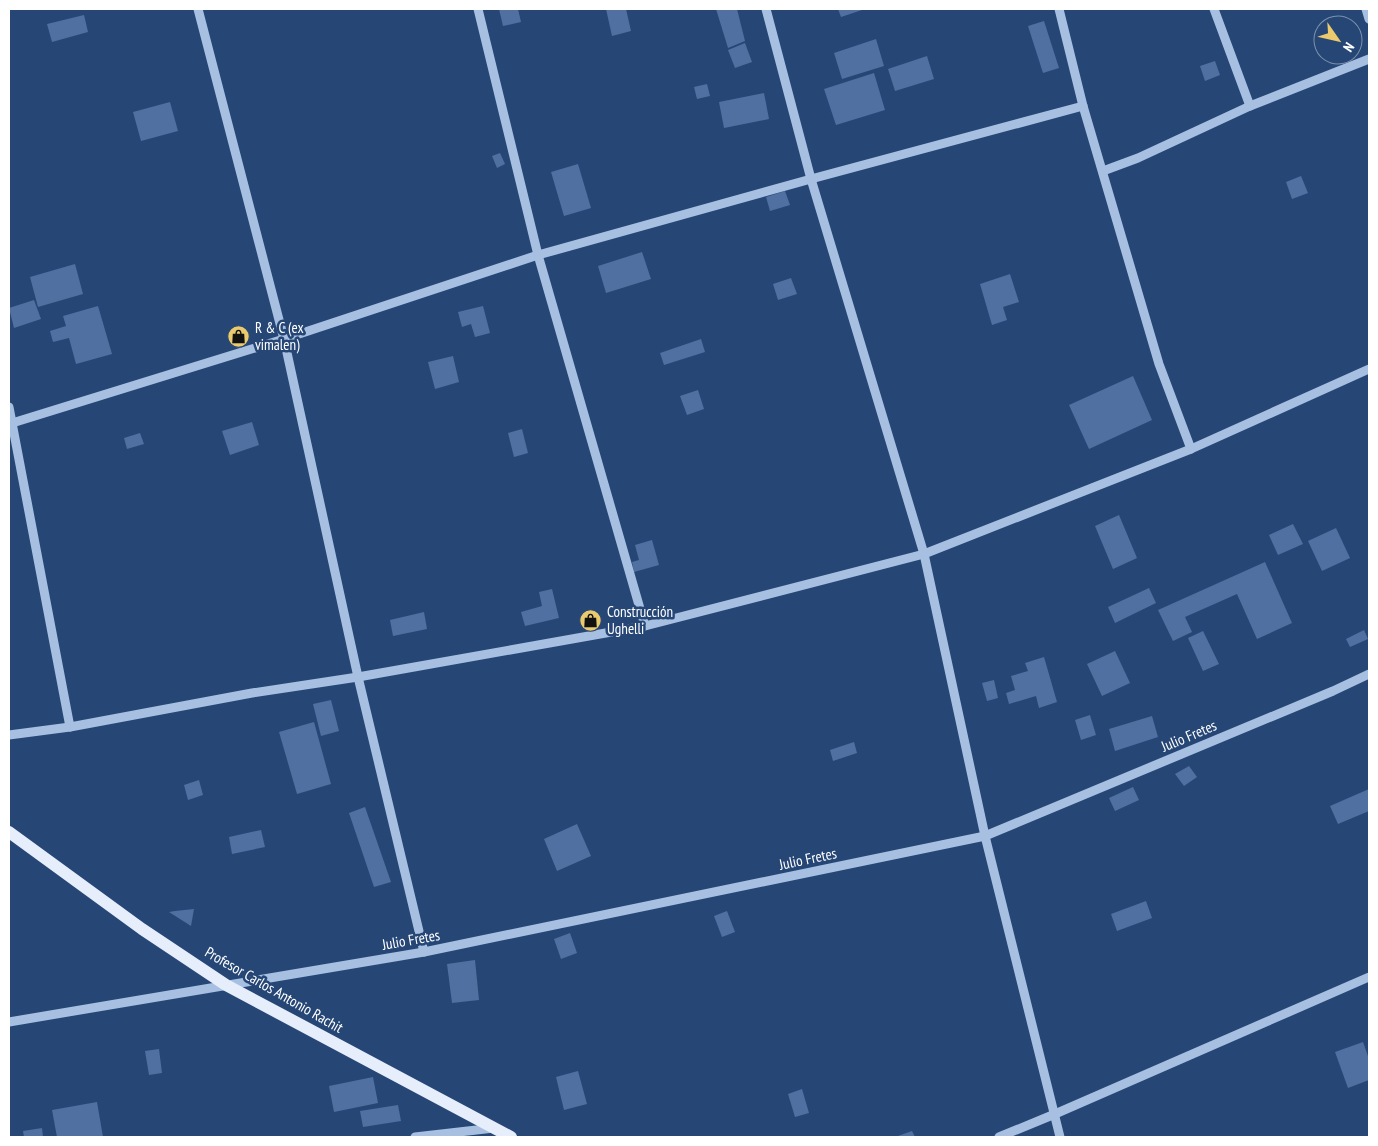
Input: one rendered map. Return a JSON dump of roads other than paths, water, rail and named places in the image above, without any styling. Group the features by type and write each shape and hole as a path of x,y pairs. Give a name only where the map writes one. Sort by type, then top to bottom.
{"main road":[{"name":"Profesor Carlos Antonio Rachit","path":"9,832 142,928 226,985 511,1137"}],"street":[{"path":"198,9 284,339 358,677 424,952"},
{"path":"478,9 538,255 644,626"},
{"path":"766,9 811,179 924,554 985,836 1060,1137"},
{"path":"1059,9 1083,106 1159,364 1191,449"},
{"path":"1214,9 1250,106"},
{"path":"1366,9 1369,20"},
{"path":"1103,170 1138,158 1250,106 1369,59"},
{"path":"11,423 284,339 538,255 1083,106"},
{"path":"9,735 70,727 252,693 358,677 644,626 924,554 1191,449 1369,369"},
{"path":"9,407 70,727"},
{"name":"Julio Fretes","path":"9,1022 424,952 985,836 1324,695 1369,674"},
{"path":"999,1137 1369,977"},
{"path":"415,1137 494,1128"}],"place":[{"name":"R & C (ex vimalen)","path":"239,337"},
{"name":"Construcción Ughelli","path":"591,621"}]}
